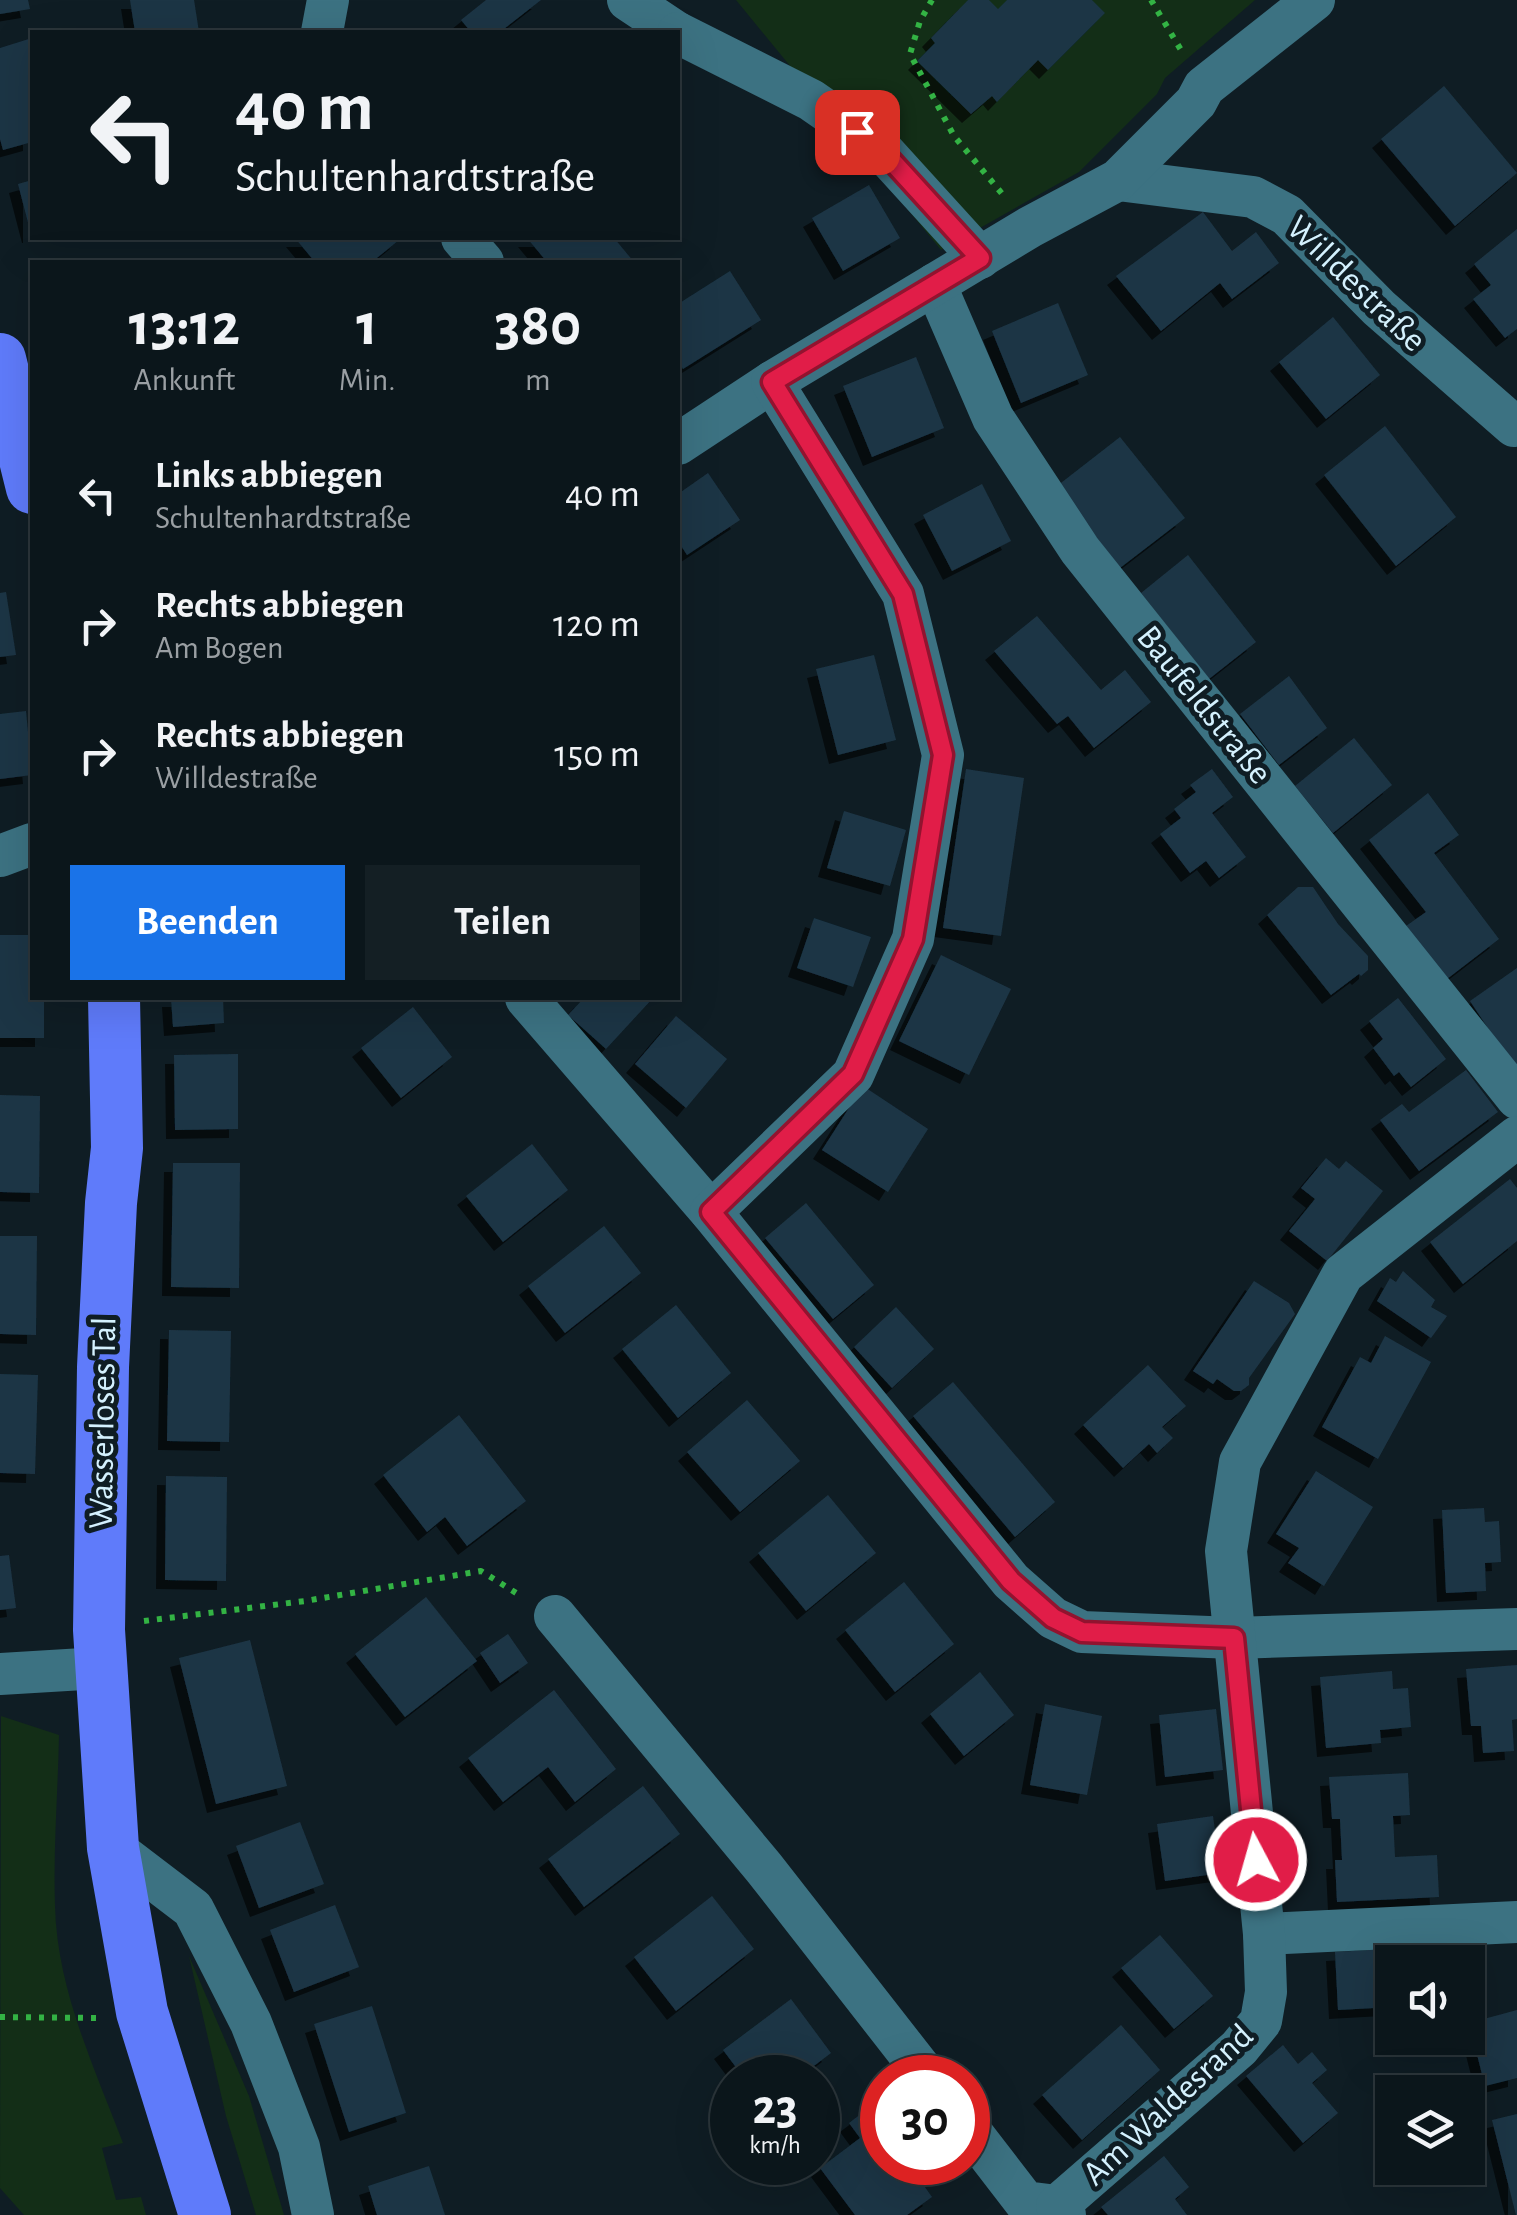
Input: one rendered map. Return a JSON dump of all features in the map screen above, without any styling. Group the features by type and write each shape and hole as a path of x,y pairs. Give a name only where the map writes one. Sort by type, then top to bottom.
{"main road":[{"path":"0,359 30,480"},
{"name":"Wasserloses Tal","path":"114,1000 117,1148 103,1367 100,1668 113,1848 142,2012 205,2215"}],"street":[{"path":"322,30 328,0"},
{"path":"628,0 673,30"},
{"path":"680,443 772,382 1030,227 1118,180 1196,102 1204,87 1314,0"},
{"path":"680,34 811,100 880,148 980,258"},
{"name":"Willdestraße","path":"1118,180 1253,197 1286,214 1393,321 1514,426"},
{"path":"464,240 480,260"},
{"name":"Baufeldstraße","path":"935,284 993,418 1080,550 1517,1098"},
{"path":"711,1212 853,1074 913,939 943,755 903,594 772,382"},
{"path":"0,856 30,845"},
{"path":"528,1000 711,1212 1011,1581 1053,1618 1082,1632 1234,1638 1517,1629"},
{"name":"Am Waldesrand","path":"990,2156 1026,2202 1061,2210 1239,2048 1261,2021 1266,1992 1264,1934 1226,1552 1240,1462 1343,1274 1517,1137"},
{"path":"555,1616 764,1868 910,2055"},
{"path":"0,1674 100,1668"},
{"path":"113,1848 193,1909 251,2023 298,2146 313,2215"},
{"path":"1264,1934 1517,1922"}],"path":[{"path":"932,0 920,21 910,54 954,136 1030,227"},
{"path":"1151,0 1204,87"},
{"path":"154,1619 305,1600 481,1571 555,1616"},
{"path":"0,2016 88,2020 142,2012"}],"green space":[{"path":"736,0 1255,0 1165,78 1157,94 1079,172 941,250"},
{"path":"1,1716 59,1735 55,1885 62,1967 79,2027 123,2143 102,2148 116,2200 141,2197 146,2215 24,2215 0,2188"},
{"path":"189,1956 249,2096 284,2215 256,2215 226,2116"}],"building":[{"path":"0,0 28,0 30,9 0,14"},
{"path":"130,0 194,0 199,30 135,30"},
{"path":"486,0 541,0 503,30 469,30 461,20"},
{"path":"968,0 989,0 998,9 1007,0 1092,0 1105,13 1048,70 1038,60 997,102 992,96 971,114 917,61 935,43 931,38"},
{"path":"30,39 30,143 3,150 0,139 0,48"},
{"path":"1444,86 1517,173 1455,226 1381,139"},
{"path":"30,181 30,230 18,184"},
{"path":"869,185 900,238 843,271 812,218"},
{"path":"1203,212 1232,251 1256,232 1279,263 1232,299 1220,283 1161,331 1116,276"},
{"path":"1517,229 1517,329 1505,338 1473,299 1491,285 1474,264"},
{"path":"297,240 399,240 374,260 313,260"},
{"path":"529,240 616,240 632,260 545,260"},
{"path":"730,271 761,320 683,369 680,303"},
{"path":"1058,303 1088,375 1021,403 992,331"},
{"path":"1333,317 1380,375 1326,419 1279,362"},
{"path":"916,357 944,428 872,457 843,386"},
{"path":"1385,426 1456,517 1396,566 1324,475"},
{"path":"1120,437 1185,518 1120,568 1057,486"},
{"path":"708,473 740,520 687,555 680,544 680,493"},
{"path":"982,484 1011,541 952,571 923,515"},
{"path":"1188,555 1256,642 1209,679 1141,593"},
{"path":"6,592 16,655 0,657 0,593"},
{"path":"1037,616 1101,690 1125,670 1151,702 1094,748 1068,716 1057,724 994,651"},
{"path":"874,655 896,740 838,755 816,669"},
{"path":"1289,676 1327,728 1279,765 1240,714"},
{"path":"26,711 30,775 0,779 0,714"},
{"path":"1354,738 1392,785 1333,833 1295,786"},
{"path":"966,769 1024,778 1001,936 943,928"},
{"path":"1212,769 1233,797 1212,813 1246,857 1219,878 1206,861 1190,873 1160,834 1181,818 1174,809 1196,792 1190,785"},
{"path":"1428,793 1459,835 1434,853 1499,939 1447,979 1406,926 1426,912 1369,840"},
{"path":"844,811 906,830 890,886 827,868"},
{"path":"1298,887 1313,887 1338,924 1368,956 1368,970 1331,995 1267,915"},
{"path":"814,918 871,937 853,987 797,968"},
{"path":"0,935 30,935 30,1000 44,1000 44,1038 0,1038"},
{"path":"941,955 1011,989 969,1075 899,1041"},
{"path":"1517,968 1517,1072 1470,1001"},
{"path":"1398,998 1446,1059 1411,1087 1399,1072 1394,1076 1373,1048 1383,1039 1369,1021"},
{"path":"171,1000 223,1000 224,1023 173,1027"},
{"path":"582,1000 651,1000 606,1049 568,1015"},
{"path":"413,1007 452,1057 401,1098 361,1048"},
{"path":"676,1016 727,1059 686,1108 635,1064"},
{"path":"238,1054 238,1129 175,1130 174,1055"},
{"path":"1466,1070 1498,1112 1419,1171 1380,1120 1402,1104 1409,1112"},
{"path":"863,1086 928,1129 888,1192 822,1150"},
{"path":"0,1095 40,1096 39,1193 0,1192"},
{"path":"532,1144 568,1190 503,1242 466,1196"},
{"path":"1326,1158 1339,1169 1346,1161 1383,1191 1327,1261 1289,1231 1315,1199 1301,1188"},
{"path":"173,1163 240,1163 239,1288 171,1287"},
{"path":"1510,1179 1517,1188 1517,1241 1463,1284 1430,1242"},
{"path":"806,1203 874,1285 833,1319 765,1238"},
{"path":"604,1226 641,1273 565,1333 528,1286"},
{"path":"0,1236 37,1236 36,1335 0,1334"},
{"path":"1403,1271 1435,1300 1431,1307 1447,1316 1431,1338 1377,1301 1390,1278 1396,1282"},
{"path":"1254,1281 1289,1303 1295,1314 1249,1378 1249,1385 1234,1391 1217,1379 1213,1384 1193,1371"},
{"path":"676,1305 731,1373 678,1418 622,1349"},
{"path":"896,1307 934,1349 892,1388 854,1347"},
{"path":"169,1330 231,1331 229,1442 167,1441"},
{"path":"1385,1336 1431,1362 1378,1459 1322,1427 1360,1357 1371,1363"},
{"path":"1148,1365 1186,1406 1162,1427 1173,1438 1157,1453 1149,1444 1123,1468 1083,1425"},
{"path":"0,1374 38,1375 35,1474 0,1473"},
{"path":"953,1382 1055,1502 1015,1537 913,1416"},
{"path":"747,1400 800,1461 740,1512 687,1452"},
{"path":"459,1415 526,1501 467,1546 445,1517 427,1532 383,1475"},
{"path":"1316,1471 1373,1507 1324,1586 1288,1563 1299,1548 1276,1534"},
{"path":"166,1476 227,1477 226,1581 165,1580"},
{"path":"828,1495 876,1553 806,1611 758,1553"},
{"path":"1484,1508 1485,1522 1499,1521 1501,1562 1485,1563 1486,1591 1446,1593 1442,1510"},
{"path":"9,1555 16,1608 0,1610 0,1556"},
{"path":"904,1582 954,1644 895,1692 845,1630"},
{"path":"426,1597 477,1661 405,1717 355,1654"},
{"path":"508,1634 528,1663 500,1683 480,1653"},
{"path":"250,1640 287,1786 216,1804 179,1658"},
{"path":"1517,1665 1517,1719 1512,1720 1514,1751 1483,1753 1481,1726 1471,1726 1466,1669"},
{"path":"1392,1671 1393,1689 1408,1688 1411,1727 1380,1730 1381,1743 1326,1748 1320,1677"},
{"path":"980,1672 1014,1715 964,1756 930,1714"},
{"path":"554,1690 616,1769 575,1802 548,1767 503,1802 468,1758"},
{"path":"1045,1704 1102,1716 1087,1795 1030,1785"},
{"path":"1216,1709 1223,1770 1165,1777 1159,1715"},
{"path":"1408,1773 1410,1815 1393,1816 1395,1857 1437,1855 1439,1897 1337,1902 1335,1860 1342,1860 1340,1819 1332,1819 1329,1777"},
{"path":"643,1786 680,1834 584,1907 548,1859"},
{"path":"1213,1816 1221,1873 1165,1881 1157,1824"},
{"path":"300,1822 324,1884 259,1908 236,1846"},
{"path":"712,1896 754,1949 676,2011 634,1957"},
{"path":"335,1905 359,1967 294,1992 270,1930"},
{"path":"1160,1935 1213,1996 1174,2029 1121,1968"},
{"path":"1375,1950 1375,2008 1338,2010 1335,1952"},
{"path":"791,1999 831,2053 727,2055 723,2050"},
{"path":"372,2006 406,2113 349,2132 314,2024"},
{"path":"1517,2010 1517,2078 1485,2086 1477,2055 1485,2055 1485,2019"},
{"path":"1121,2025 1160,2070 1082,2140 1042,2095"},
{"path":"1283,2045 1298,2064 1312,2052 1327,2070 1312,2083 1338,2113 1303,2143 1246,2076"},
{"path":"1517,2114 1517,2215 1516,2215 1492,2120"},
{"path":"860,2115 860,2138 849,2123"},
{"path":"860,2138 860,2185 923,2185 932,2197 907,2215 855,2215 833,2185 840,2185 840,2153"},
{"path":"1164,2156 1189,2187 1175,2199 1187,2215 1108,2215 1101,2207"},
{"path":"429,2166 445,2215 377,2215 368,2186"}],"route":[{"path":"857,132 880,148 980,258 772,382 903,594 943,755 913,939 853,1074 711,1212 1011,1581 1053,1618 1082,1632 1234,1638 1256,1860"}]}
